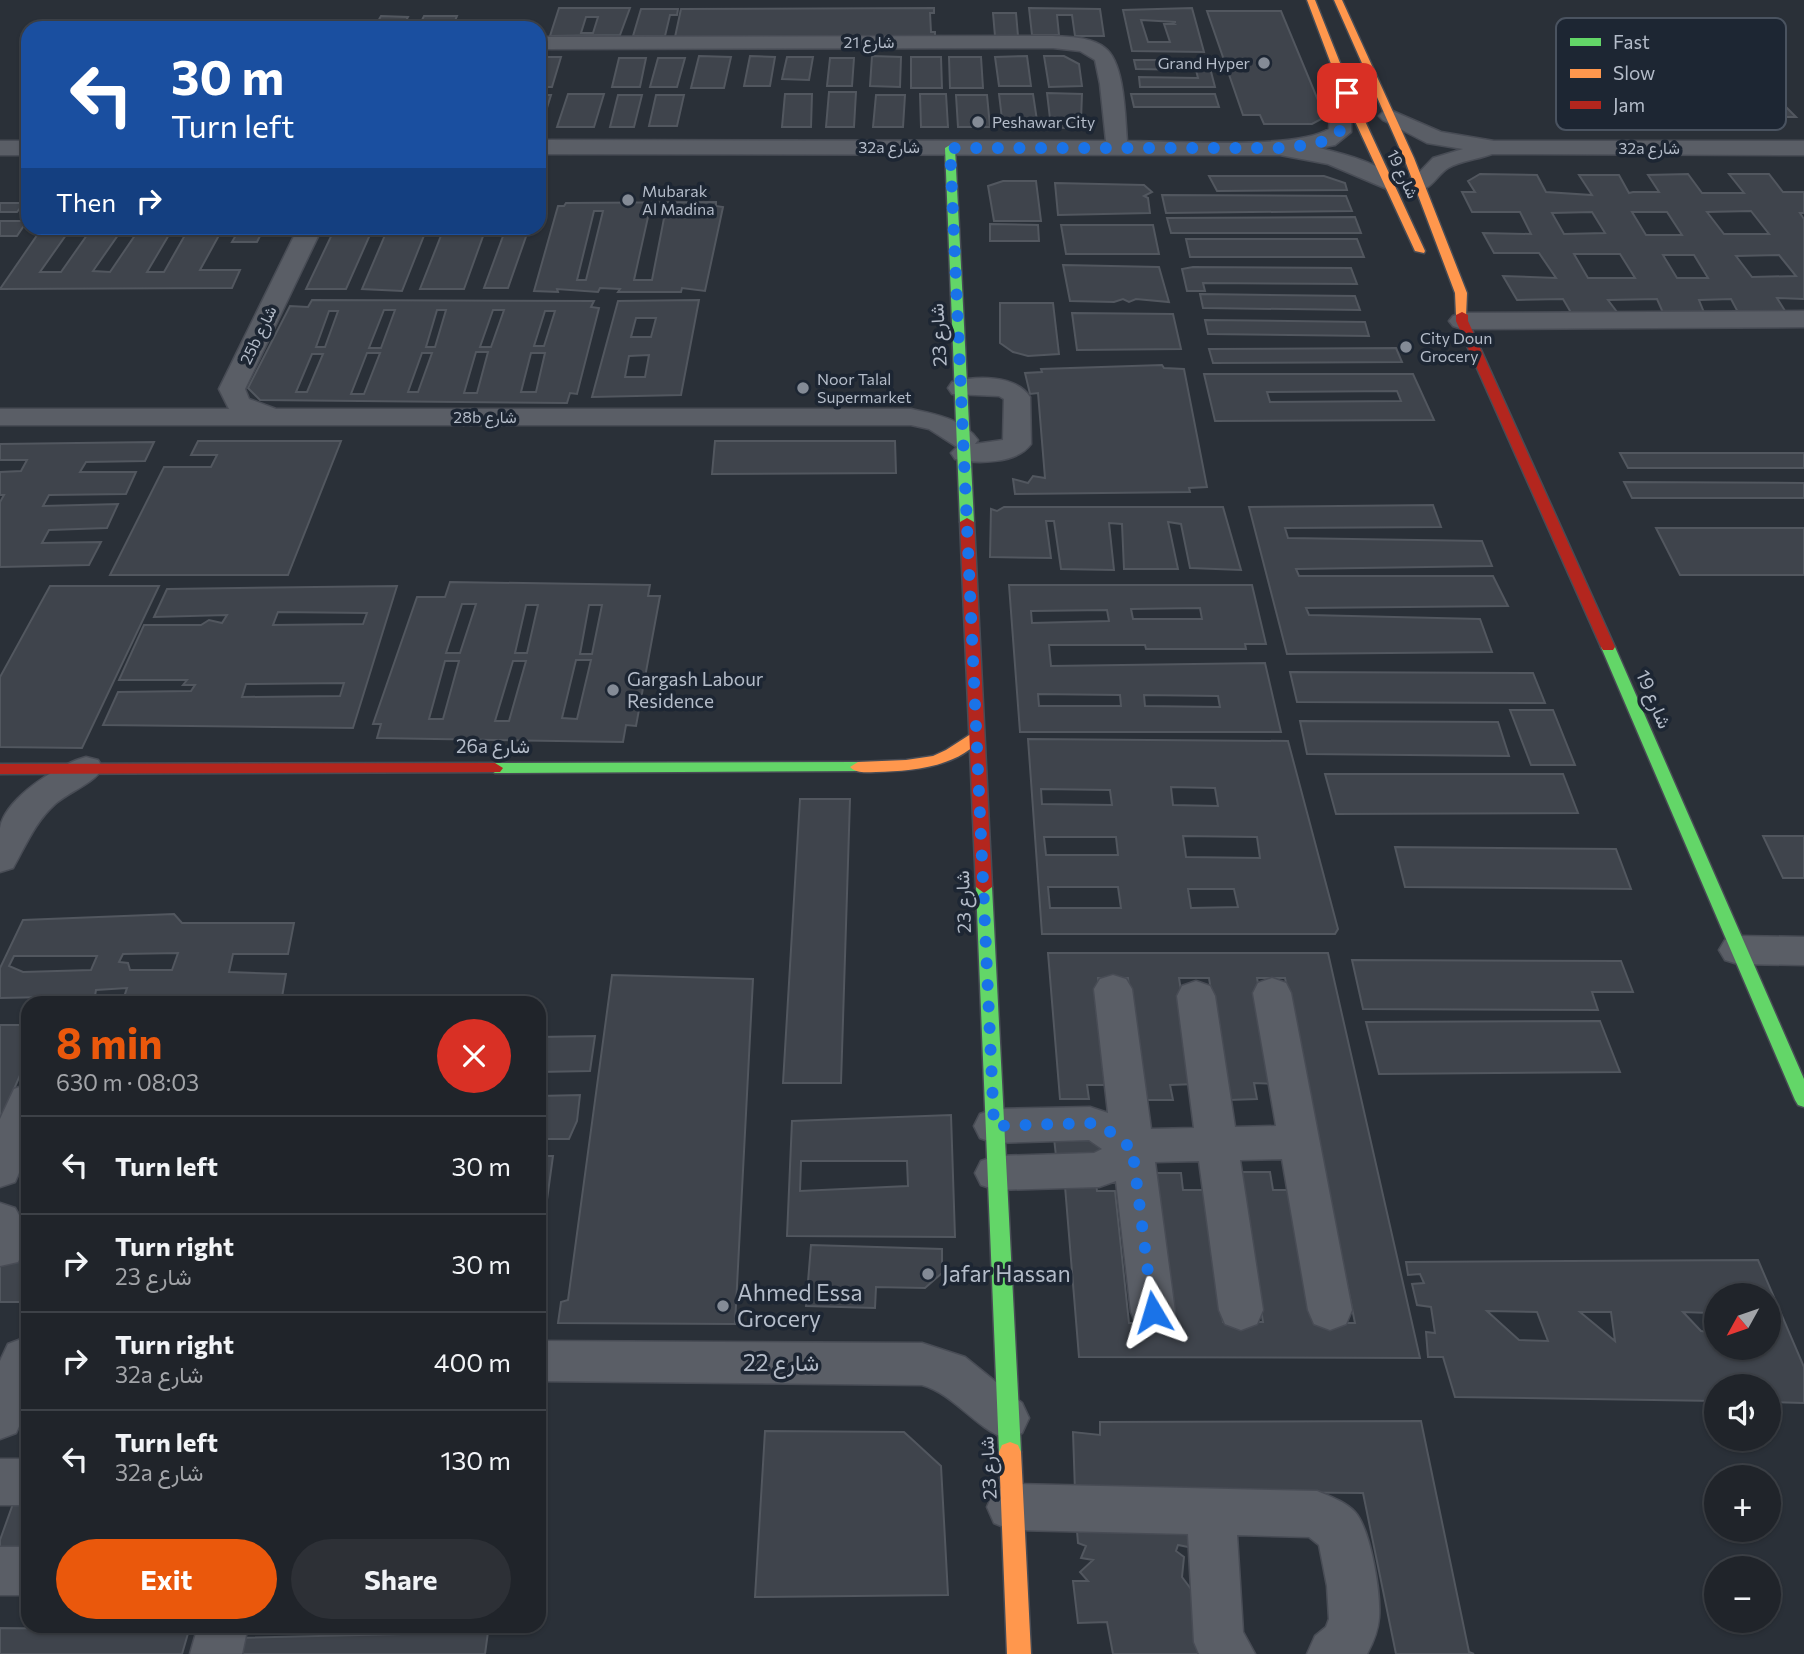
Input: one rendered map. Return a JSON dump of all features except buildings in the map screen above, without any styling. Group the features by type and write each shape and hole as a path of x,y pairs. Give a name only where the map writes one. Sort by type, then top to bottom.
{"street":[{"name":"شارع 19","path":"1311,0 1347,93 1426,265"},
{"name":"شارع 19","path":"1338,0 1419,184 1461,293 1463,310 1457,315 1618,669 1804,1100"},
{"name":"شارع 21","path":"546,43 1053,42 1080,45 1094,50 1105,59 1117,148"},
{"name":"32a شارع","path":"546,147 1280,148 1327,140 1336,135 1342,128 1341,102 1347,93"},
{"name":"32a شارع","path":"1390,116 1435,138 1494,148 1804,148"},
{"path":"0,148 21,148"},
{"name":"شارع 23","path":"950,148 1006,1418 1019,1654"},
{"name":"32a شارع","path":"1280,148 1338,158 1367,169 1387,182"},
{"name":"32a شارع","path":"1419,184 1441,163 1494,148"},
{"name":"25b شارع","path":"278,416 243,406 235,401 232,389 307,235"},
{"path":"1457,315 1804,319"},
{"path":"961,388 1001,388 1011,390 1017,397 1017,444 1003,452 964,447"},
{"name":"28b شارع","path":"0,417 911,417 938,424 964,447"},
{"name":"26a شارع","path":"0,769 901,767 941,759 970,744 977,735"},
{"path":"0,859 27,810 51,789 86,768"},
{"path":"1738,950 1804,951"},
{"path":"1114,989 1130,1146 1153,1312"},
{"path":"1272,993 1330,1310"},
{"path":"1196,996 1241,1310"},
{"path":"0,1170 21,1118"},
{"path":"994,1126 1090,1123 1115,1134 1130,1146 1299,1142"},
{"path":"996,1173 1099,1170 1117,1161 1130,1146"},
{"path":"0,1418 17,1358"},
{"name":"شارع 22","path":"546,1361 922,1364 949,1372 1006,1418"},
{"path":"0,1482 21,1482"},
{"path":"1011,1507 1317,1514 1338,1529 1343,1540 1355,1621 1346,1644 1333,1654"},
{"path":"1211,1511 1219,1642 1229,1654"},
{"path":"0,1571 21,1571"},
{"path":"216,1654 221,1633"}],"traffic: fast":[{"path":"950,148 967,522"},
{"path":"1608,647 1804,1100"},
{"path":"495,768 858,767"},
{"path":"984,887 1010,1452"}],"traffic: slow":[{"path":"1311,0 1347,93 1420,251"},
{"path":"1338,0 1409,158 1461,293 1462,315"},
{"path":"858,767 906,766 937,760 965,746 977,735"},
{"path":"1010,1452 1019,1654"}],"traffic: jam":[{"path":"1462,315 1462,321 1608,647"},
{"path":"967,522 984,887"},
{"path":"0,769 495,768"}],"place":[{"name":"Grand Hyper","path":"1264,63"},
{"name":"Peshawar City","path":"978,122"},
{"name":"Mubarak Al Madina","path":"628,200"},
{"name":"City Doun Grocery","path":"1406,347"},
{"name":"Noor Talal Supermarket","path":"803,388"},
{"name":"Gargash Labour Residence","path":"613,690"},
{"name":"Jafar Hassan","path":"928,1274"},
{"name":"Ahmed Essa Grocery","path":"723,1306"}],"route":[{"path":"1153,1312 1132,1146 1128,1146 1107,1129 1090,1123 994,1126 950,148 1280,148 1327,140 1340,132 1341,102 1347,93"}]}
